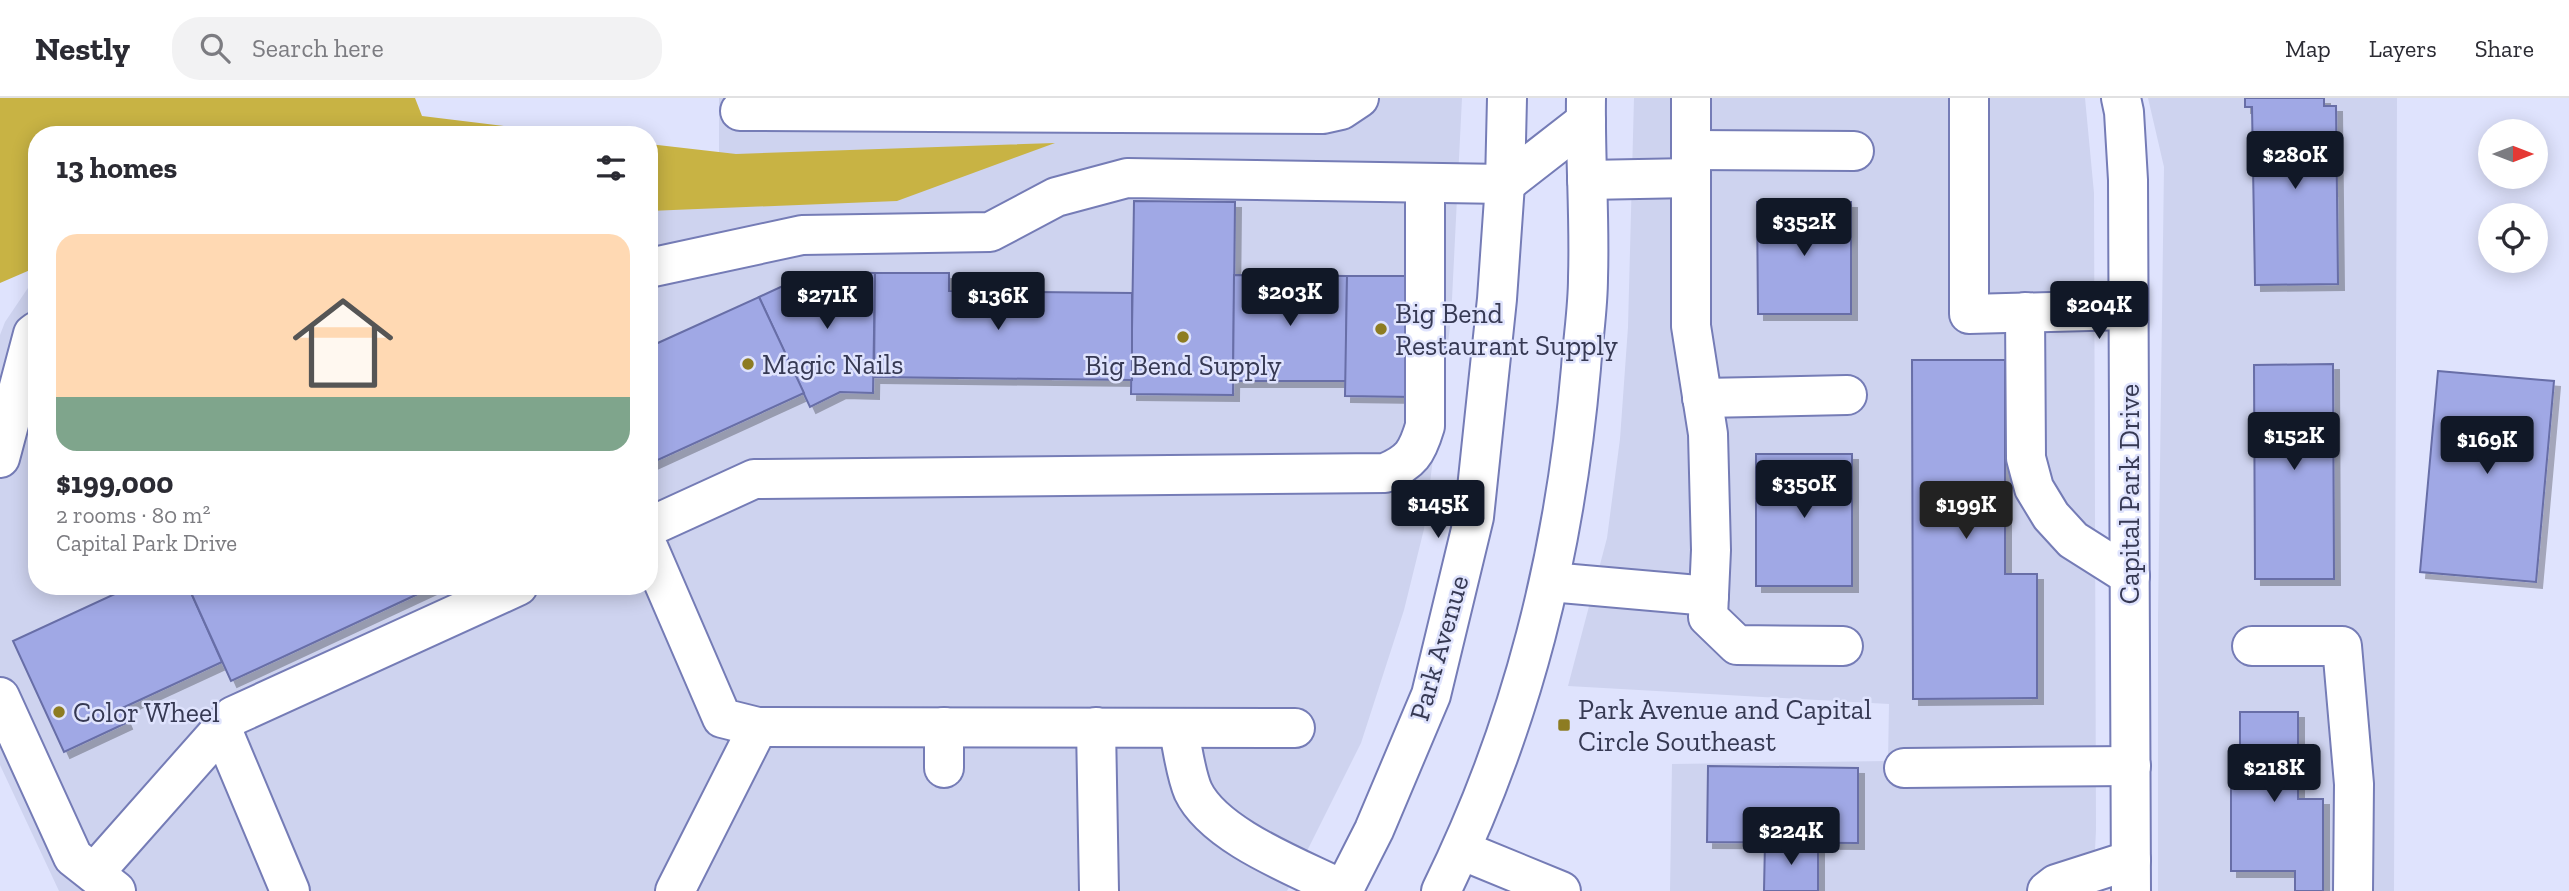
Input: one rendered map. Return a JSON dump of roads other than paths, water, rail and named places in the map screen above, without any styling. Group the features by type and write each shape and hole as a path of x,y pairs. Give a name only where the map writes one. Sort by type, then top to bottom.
{"main road":[{"path":"740,111 979,105 1111,106 1323,114 1341,110 1359,98"},
{"name":"Park Avenue","path":"1343,890 1374,830 1431,695 1474,517 1505,184 1507,98"},
{"path":"1690,98 1691,326 1708,434 1708,617 1737,645 1843,646"},
{"path":"1969,98 1969,314 2128,310"},
{"name":"Capital Park Drive","path":"2121,98 2128,180 2131,876"},
{"path":"658,266 802,235 990,232 1056,197 1127,178 1505,184 1586,109"},
{"path":"1441,891 1461,849 1519,702 1550,582 1575,438 1588,279 1586,109"},
{"path":"1587,180 1691,164 1854,151"},
{"path":"658,523 754,479 1385,473 1407,463 1419,444 1425,426 1425,183"},
{"path":"2025,313 2026,458 2034,488 2051,516 2073,540 2130,576"},
{"path":"0,458 28,353"},
{"path":"1702,398 1847,395"},
{"path":"658,570 722,718 758,727 1295,728"},
{"path":"1550,582 1709,596"},
{"path":"0,697 73,857 105,882 233,716 499,595"},
{"path":"2252,646 2342,646 2354,784 2353,891"},
{"path":"675,891 758,727"},
{"path":"944,727 944,768"},
{"path":"1097,727 1099,891"},
{"path":"1178,728 1194,790 1209,813 1242,838 1343,890"},
{"path":"222,729 290,891"},
{"path":"1904,768 2131,766"},
{"path":"1461,849 1561,891"},
{"path":"2047,891 2056,884 2131,876"}],"place":[{"name":"Big Bend Restaurant Supply","path":"1381,329"},
{"name":"Big Bend Supply","path":"1183,337"},
{"name":"Magic Nails","path":"748,364"},
{"name":"Color Wheel","path":"59,712"},
{"name":"Park Avenue and Capital Circle Southeast","path":"1564,725"}]}
